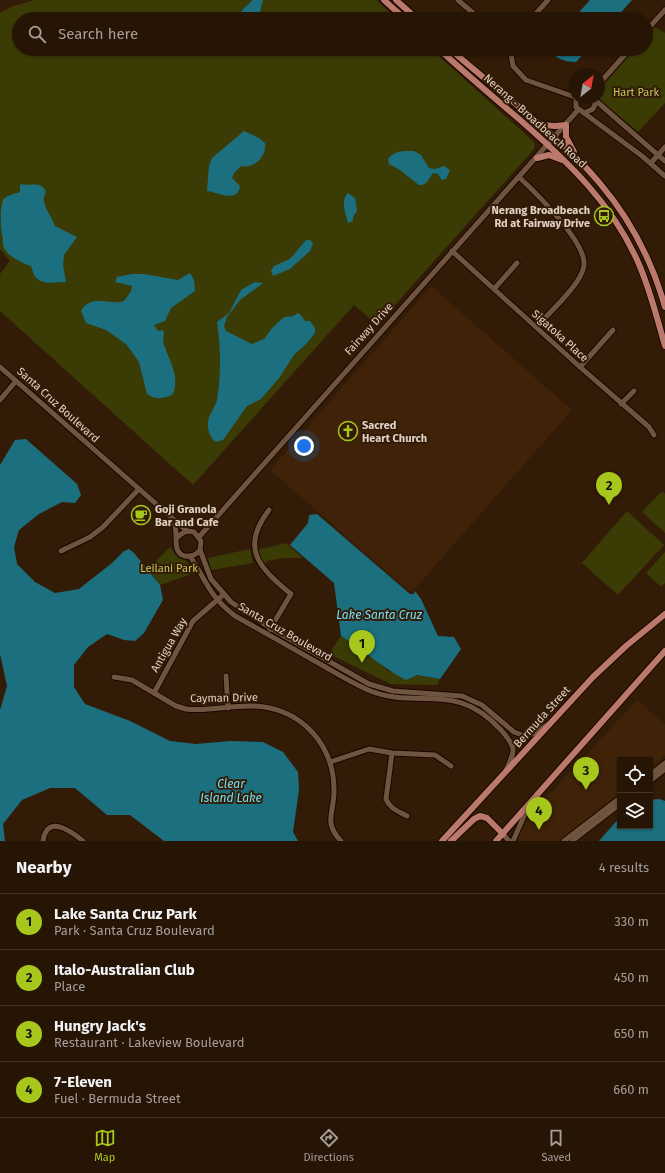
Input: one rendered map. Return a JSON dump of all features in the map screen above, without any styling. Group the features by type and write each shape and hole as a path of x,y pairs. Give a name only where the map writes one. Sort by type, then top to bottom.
{"main road":[{"path":"384,0 397,12"},
{"path":"396,0 409,12"},
{"name":"Nerang - Broadbeach Road","path":"447,56 570,165 602,202 630,246 649,290 665,346"},
{"name":"Nerang - Broadbeach Road","path":"458,56 555,137 576,156 605,188 628,221 647,257 665,307"},
{"path":"541,125 566,125 566,137 576,156"},
{"path":"537,158 552,156 570,165"},
{"name":"Bermuda Street","path":"442,841 548,724 605,665 665,614"},
{"path":"496,841 665,651"},
{"path":"451,841 474,819 480,816 487,818 503,834"}],"street":[{"path":"458,0 473,12"},
{"path":"537,12 548,0"},
{"path":"653,23 665,10"},
{"path":"511,56 513,66 522,78 569,96"},
{"path":"605,77 624,56"},
{"path":"575,104 578,110 584,112 651,163 665,176"},
{"path":"584,112 593,109 594,104"},
{"path":"601,104 665,161"},
{"name":"Fairway Drive","path":"199,536 354,360 537,158 578,110"},
{"path":"651,163 665,147"},
{"path":"519,177 560,221 581,250 584,265 580,278 536,327"},
{"name":"Sigatoka Place","path":"452,252 621,404 649,427 654,435"},
{"path":"494,289 517,263"},
{"path":"580,367 612,330"},
{"name":"Santa Cruz Boulevard","path":"0,367 138,490 187,531"},
{"path":"0,400 16,381"},
{"path":"621,404 634,391"},
{"path":"61,551 90,537 103,527 138,490"},
{"path":"267,634 291,594 267,574 258,562 255,549 255,534 260,522 269,510"},
{"path":"174,521 177,530 176,545 178,552 184,556 190,556 200,550 201,543 199,536 194,532 187,531 177,538"},
{"name":"Santa Cruz Boulevard","path":"200,550 211,579 223,594 240,609 270,628 377,687 393,691 454,694 470,699 496,716 514,732 522,736 533,734 548,724"},
{"name":"Santa Cruz Boulevard","path":"190,556 216,600 235,616 373,692 391,697 446,699 468,705 484,716 508,738"},
{"name":"Antigua Way","path":"154,693 194,621 223,594"},
{"path":"226,676 228,708"},
{"name":"Cayman Drive","path":"114,677 132,680 176,706 186,709 251,706 267,707 286,712 300,721 316,736 330,762 334,786 329,822 331,829 341,841"},
{"path":"468,705 470,699"},
{"path":"496,716 515,737 513,739 508,738"},
{"path":"504,774 514,752 512,744 508,738"},
{"path":"330,762 369,749 392,753 436,755 451,766"},
{"path":"392,753 386,799 393,809 407,816"},
{"path":"653,776 665,764"},
{"path":"653,777 665,769"},
{"path":"572,841 617,801"},
{"path":"513,841 530,803"},
{"path":"564,841 617,806"},
{"path":"43,841 47,831 59,826 65,828 83,841"},
{"path":"503,834 509,841"}],"shaded area":[{"path":"431,286 572,410 411,593 270,470"},
{"path":"637,700 665,724 665,755 661,760 653,767 653,757 617,757 617,797 559,841 517,841 523,823"}],"green space":[{"path":"34,0 376,0 389,12 12,12 12,56 439,56 535,143 534,149 377,325 354,305 193,485 0,311 0,274 10,261 0,249 0,13 11,7"},
{"name":"Hart Park","path":"655,27 665,33 665,103 638,132 605,104 605,83 629,56 653,56 653,29"},
{"path":"662,491 665,494 665,533 642,512"},
{"path":"627,511 664,545 618,595 582,563"},
{"path":"286,543 303,558 283,558 267,561 264,567 258,550"},
{"name":"Leilani Park","path":"170,547 177,557 188,562 194,573 160,585 148,569"},
{"path":"250,549 253,563 211,570 208,558"},
{"path":"665,552 665,583 661,587 646,573"},
{"path":"341,636 364,650 388,671 440,679 437,685 391,684 329,654"}],"water":[{"path":"253,0 263,0 260,12 242,12"},
{"path":"590,0 632,0 621,12 579,12"},
{"path":"555,56 582,56 576,62 557,58"},
{"path":"244,131 259,138 265,143 262,157 251,166 241,166 234,173 232,178 240,186 235,195 226,196 207,191 209,166 212,158"},
{"path":"414,151 421,155 429,168 435,169 444,166 450,170 446,179 442,180 438,174 433,173 426,183 419,185 400,170 389,164 388,159 393,154"},
{"path":"20,185 39,185 44,188 46,192 44,201 46,209 55,226 77,237 64,255 63,265 66,282 49,283 41,281 34,275 31,266 12,256 5,249 1,224 3,200 6,197 20,192"},
{"path":"348,193 355,198 357,211 353,217 353,221 348,223 344,199"},
{"path":"306,240 310,240 313,243 310,251 290,269 273,276 271,271 274,266 290,259"},
{"path":"190,273 194,280 195,291 171,308 165,321 154,325 158,331 163,330 163,343 175,376 175,388 173,394 167,397 153,397 147,394 139,362 126,344 106,330 86,323 81,311 85,306 96,301 124,301 131,291 132,286 115,282 117,277 132,274 144,274 178,280"},
{"path":"255,282 263,283 240,300 227,317 224,326 226,331 252,344 264,339 272,328 284,317 294,316 297,313 300,314 305,321 310,321 315,328 315,333 294,355 279,378 261,399 247,406 223,440 216,442 212,439 210,434 208,420 217,400 220,371 217,322 229,313 241,290"},
{"name":"Clear Island Lake","path":"26,439 77,484 81,495 75,503 62,502 39,514 19,530 14,547 17,564 35,582 55,593 79,589 112,563 124,551 129,549 160,585 163,600 144,633 135,641 124,640 107,634 88,647 74,665 74,687 85,704 130,721 170,741 196,744 230,741 263,742 283,752 298,772 299,790 293,832 298,841 164,841 130,815 107,815 75,788 50,788 22,800 3,824 5,841 0,841 0,710 7,686 0,654 0,465 15,440"},
{"name":"Lake Santa Cruz","path":"317,514 410,594 414,594 415,591 421,599 438,636 454,637 461,649 440,679 417,675 406,680 389,670 341,636 334,583 290,545 308,523 309,515"},
{"path":"659,799 665,801 665,841 599,841 617,820 617,829 653,829 653,800"}],"place":[{"name":"Nerang Broadbeach Rd at Fairway Drive","path":"604,216"},
{"name":"Sacred Heart Church","path":"348,431"},
{"name":"Italo-Australian Club","path":"609,505"},
{"name":"Goji Granola Bar and Cafe","path":"141,515"},
{"name":"Lake Santa Cruz Park","path":"362,663"},
{"name":"Hungry Jack's","path":"586,790"},
{"name":"7-Eleven","path":"539,830"}]}
